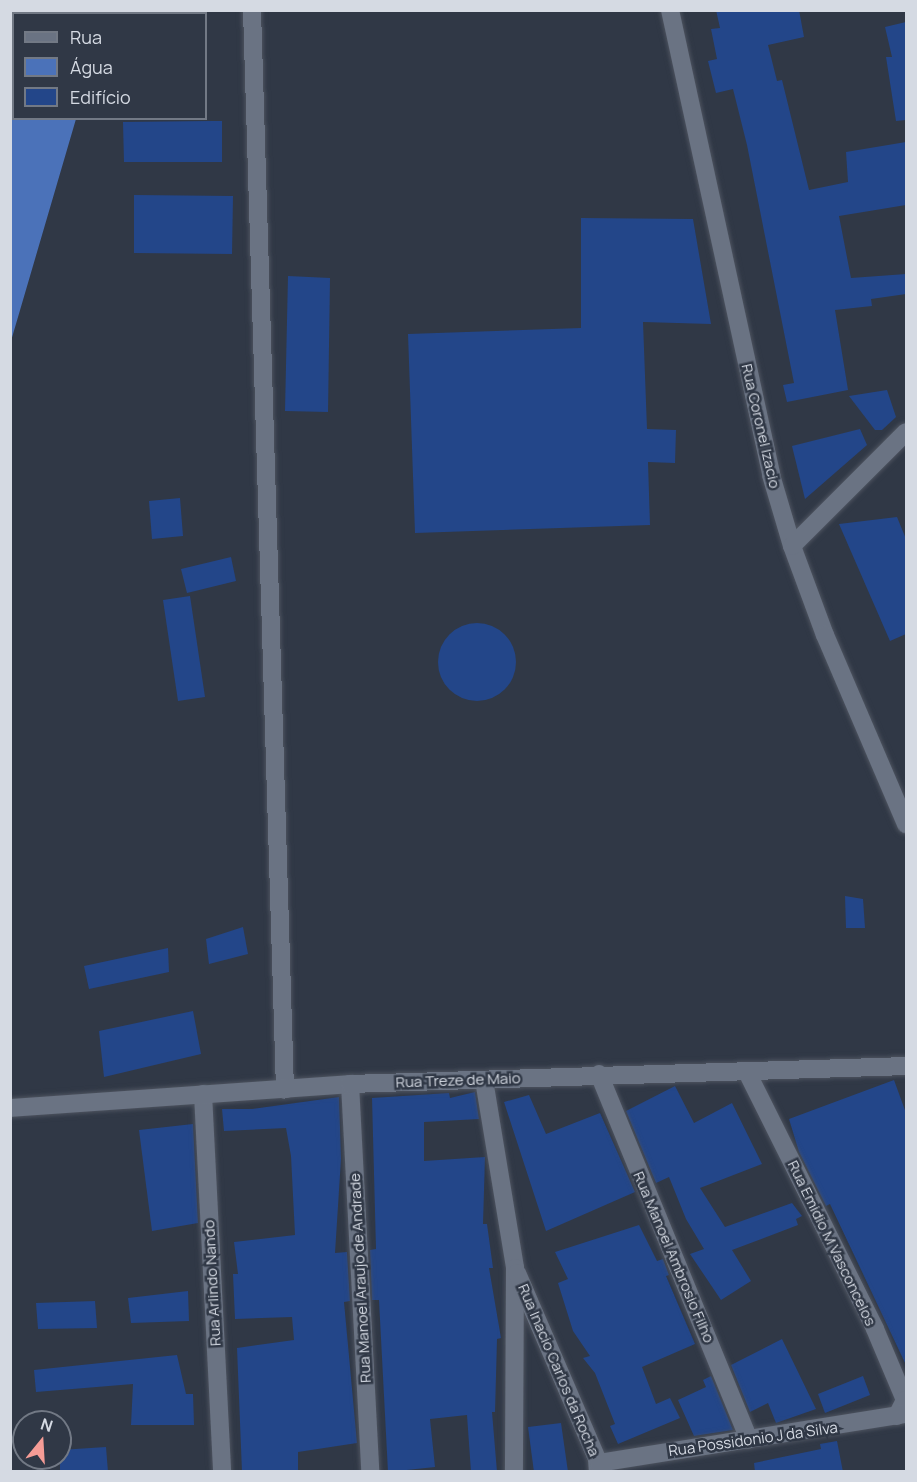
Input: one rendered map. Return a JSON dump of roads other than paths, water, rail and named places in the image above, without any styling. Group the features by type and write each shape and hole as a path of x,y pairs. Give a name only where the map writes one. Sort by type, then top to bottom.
{"street":[{"path":"252,10 285,1089"},
{"name":"Rua Coronel Izacio","path":"670,10 771,475 792,546 906,824"},
{"path":"792,546 906,432"},
{"name":"Rua Treze de Maio","path":"10,1108 350,1084 599,1074 905,1068"},
{"name":"Rua Emidio M Vasconcelos","path":"747,1072 875,1329 905,1400 902,1415"},
{"name":"Rua Manoel Ambrosio Filho","path":"599,1074 749,1439"},
{"name":"Rua Inacio Carlos da Rocha","path":"484,1080 515,1268 514,1472"},
{"name":"Rua Manoel Araujo de Andrade","path":"350,1084 370,1472"},
{"name":"Rua Arlindo Nando","path":"202,1094 222,1472"},
{"name":"Rua Inacio Carlos da Rocha","path":"515,1268 598,1467"},
{"name":"Rua Possidonio J da Silva","path":"598,1467 749,1439 902,1415"}],"water":[{"path":"11,10 108,11 12,12 12,120 76,120 11,341"}]}
